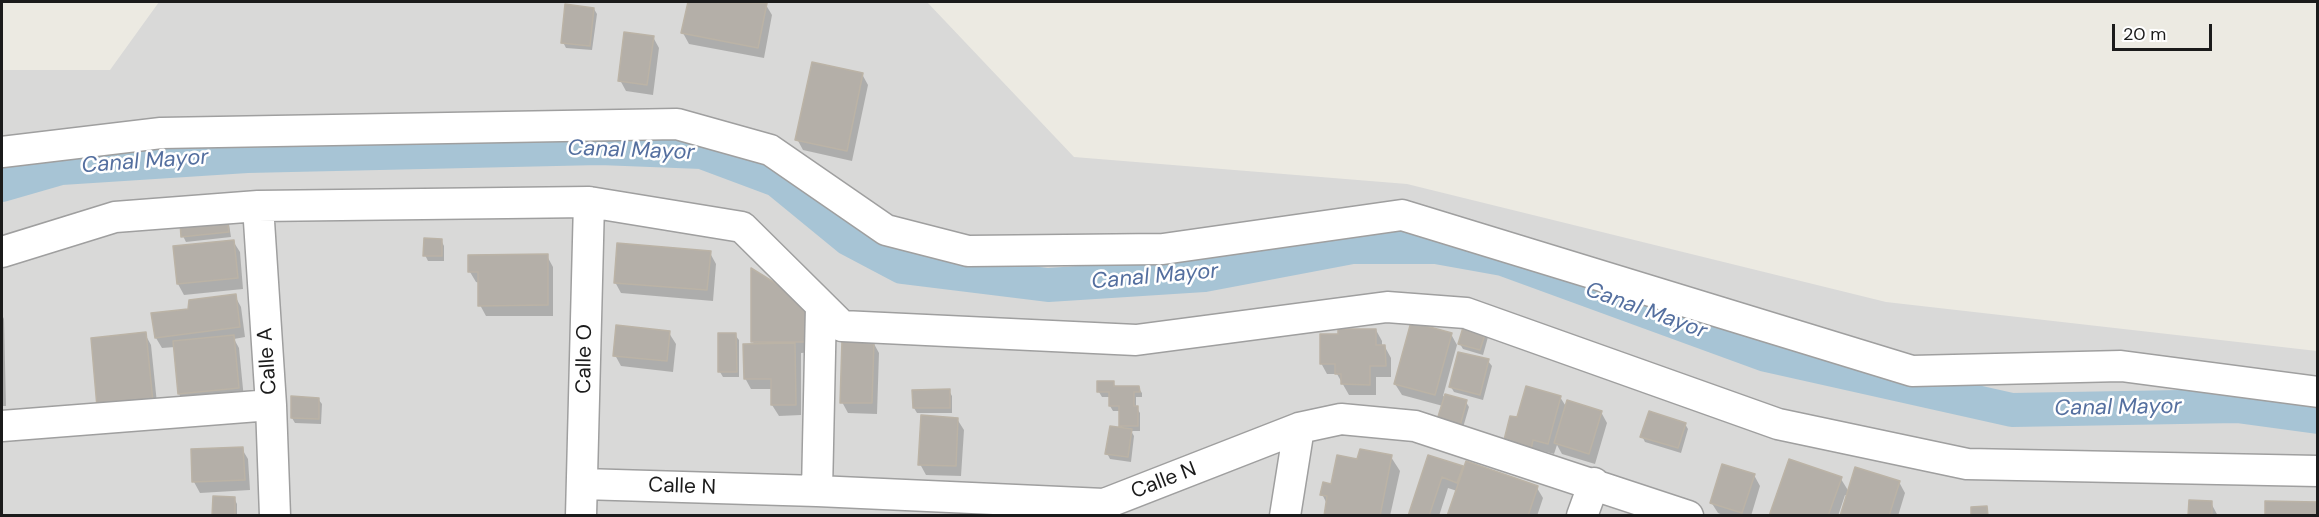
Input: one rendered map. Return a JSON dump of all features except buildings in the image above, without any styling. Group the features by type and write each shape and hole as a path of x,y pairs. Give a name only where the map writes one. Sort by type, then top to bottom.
{"street":[{"path":"2,152 161,133 677,124 771,150 886,230 968,251 1163,249 1402,215 1912,371 2121,366 2318,392"},
{"path":"2,252 115,217 258,206 589,202 741,227 842,326 1136,340 1387,307 1466,313 1778,424 1967,464 2318,471"},
{"name":"Calle O","path":"581,516 589,202"},
{"name":"Calle A","path":"258,206 275,516"},
{"path":"817,491 821,307"},
{"path":"2,426 270,405"},
{"name":"Calle N","path":"582,484 817,491 1103,510 1299,428 1341,419 1415,426 1688,516"},
{"path":"1285,516 1299,428"},
{"path":"1582,516 1593,483"}],"shaded area":[{"path":"159,2 927,2 1074,157 1407,184 1886,302 2317,351 2317,515 2,515 2,70 110,70"}],"waterway":[{"name":"Canal Mayor","path":"2,185 61,168 247,156 600,148 702,152 777,180 849,239 902,267 1048,285 1204,275 1352,247 1436,247 1503,259 1766,355 2012,410 2237,406 2318,417"}]}
